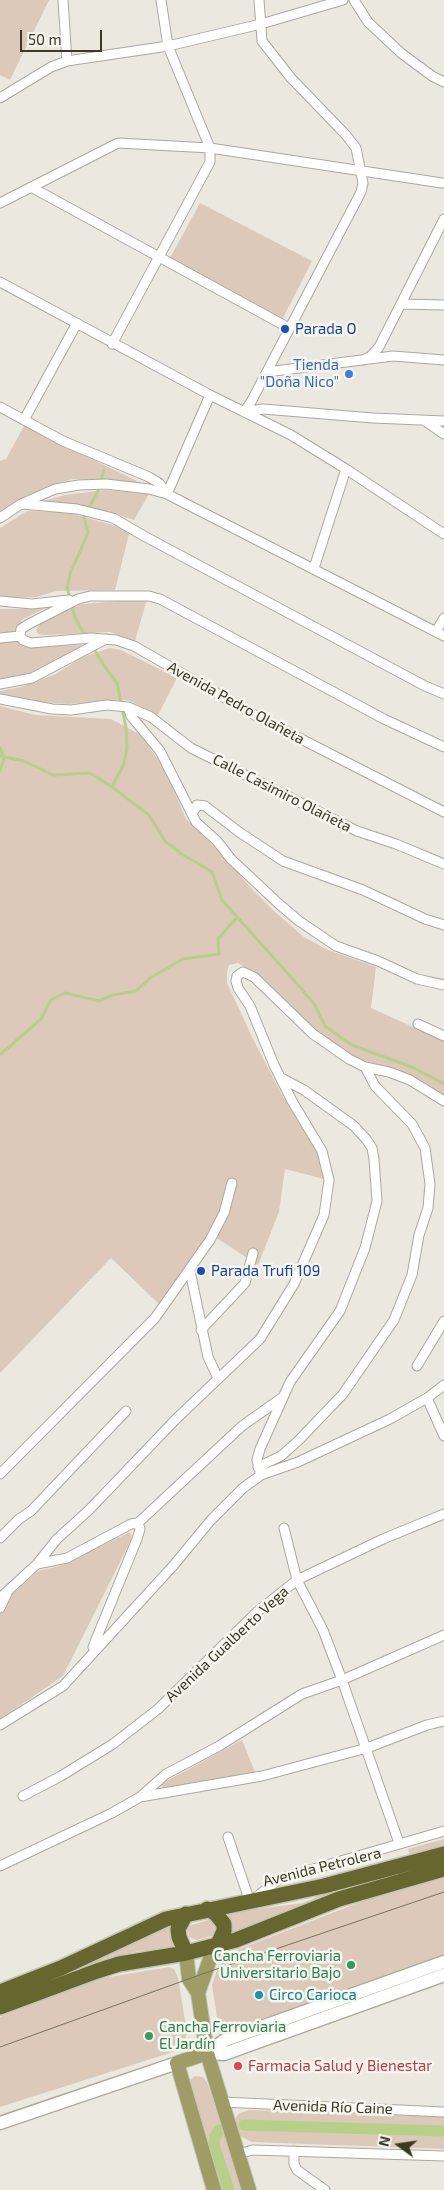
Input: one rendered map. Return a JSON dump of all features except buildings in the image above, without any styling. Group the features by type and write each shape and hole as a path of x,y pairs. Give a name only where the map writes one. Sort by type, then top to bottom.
{"highway":[{"name":"Avenida Petrolera","path":"207,1909 324,1886 444,1854"},
{"path":"0,2007 120,1964 186,1953 236,1940 339,1898 444,1869"},
{"path":"2,1990 61,1968 166,1919 207,1909 215,1913 224,1924 224,1931 218,1944"},
{"path":"186,1914 178,1929 179,1937 186,1953"}],"main road":[{"path":"198,1993 218,1944"},
{"path":"186,1953 189,1979 198,1993 207,2052 249,2190"},
{"path":"0,2123 177,2063 207,2052 225,2040 444,1962"},
{"path":"207,2052 224,2054 444,1975"},
{"path":"177,2063 214,2190"}],"street":[{"path":"63,0 67,61"},
{"path":"112,344 210,162 210,148 168,46 161,0"},
{"path":"244,412 267,372 361,192 363,183 356,148 346,135 291,78 262,41 259,0"},
{"path":"0,98 51,67 67,61 168,46 262,24 343,0"},
{"path":"354,0 368,22 401,53 432,76 444,82"},
{"path":"0,90 12,89"},
{"path":"1,200 118,143 210,148 442,183"},
{"path":"31,187 289,328"},
{"path":"358,362 371,356 378,347 444,219"},
{"path":"0,282 210,396 291,435 444,533"},
{"path":"401,304 444,304"},
{"path":"24,420 77,323"},
{"path":"267,372 358,362 393,356 444,360"},
{"path":"167,494 210,396"},
{"path":"0,407 63,441 159,483 167,494"},
{"path":"244,412 263,409 444,421"},
{"path":"425,421 444,434"},
{"path":"314,568 346,469"},
{"path":"0,518 21,504 55,489 78,485 106,484 127,486 167,494 440,634 444,618"},
{"path":"21,504 77,509 112,518 425,686 444,694"},
{"path":"0,601 32,604 90,596 132,595 160,599 384,719 444,747"},
{"path":"0,638 20,636 22,629 28,624 78,599"},
{"name":"Avenida Pedro Olañeta","path":"20,636 23,640 31,643 90,638 116,640 134,646 260,718 444,812"},
{"path":"0,684 32,678 106,640"},
{"path":"0,699 52,709 71,710 107,705 128,707 131,716 160,751 196,822 217,841 238,866 299,921 336,946 378,961 417,979 444,985"},
{"name":"Calle Casimiro Olañeta","path":"128,707 150,717 191,748 358,831 444,864"},
{"path":"192,814 198,805 205,806 239,832 284,861 363,890 444,925"},
{"path":"0,1598 37,1564 57,1539 89,1510 176,1419 248,1351 269,1328 306,1261 324,1214 328,1198 328,1174 322,1151 281,1078 250,1006 238,988 237,976 243,972 254,977 324,1043 365,1067 389,1072 410,1080 444,1101"},
{"path":"418,1024 444,1036"},
{"path":"0,1725 63,1686 89,1655 173,1566 211,1520 259,1471 292,1446 343,1394 394,1320 412,1275 419,1235 428,1208 430,1184 425,1148 412,1124 375,1086 365,1067"},
{"path":"259,1471 260,1449 290,1382 340,1311 346,1291 355,1276 365,1248 377,1200 374,1159 372,1148 366,1139 354,1126 304,1090 281,1078"},
{"path":"0,1474 155,1318 190,1270 224,1213 232,1183"},
{"path":"202,1330 244,1283 253,1253"},
{"path":"190,1270 208,1358 218,1378"},
{"path":"417,1366 444,1321"},
{"path":"259,1471 298,1462 390,1419 427,1398 444,1384"},
{"path":"37,1564 67,1558 131,1524 138,1523 242,1426 284,1396"},
{"path":"427,1398 444,1436"},
{"path":"0,1538 19,1519 31,1511 126,1411"},
{"name":"Avenida Gualberto Vega","path":"24,1796 113,1744 158,1710 257,1612 297,1580 383,1539 444,1514"},
{"path":"89,1655 137,1539 140,1529 138,1523"},
{"path":"284,1528 297,1580 322,1630 342,1680 399,1843"},
{"path":"0,1608 7,1591"},
{"path":"0,1866 112,1813 140,1797 166,1774 219,1746 302,1694 342,1680 444,1635"},
{"path":"140,1797 262,1776 367,1748 427,1725 444,1721"},
{"path":"228,1837 250,1902 279,1879 444,1831"},
{"name":"Avenida Río Caine","path":"222,2102 444,2112"},
{"path":"237,2154 253,2150 444,2156"},
{"path":"294,2151 294,2164 297,2170 325,2190"}],"shaded area":[{"path":"0,0 49,0 10,80 0,75"},
{"path":"200,203 312,261 282,320 170,258"},
{"path":"24,426 145,485 73,479 46,487 0,513 0,461 6,459"},
{"path":"105,490 149,494 134,520 75,504 43,501 65,495"},
{"path":"27,511 66,512 130,530 115,590 57,591 36,597 0,598 0,528"},
{"path":"147,599 135,641 110,632 44,635 38,634 36,630 40,624 81,604"},
{"path":"60,601 23,619 19,627 19,639 22,646 85,645 39,670 19,677 0,680 0,609 21,609"},
{"path":"110,648 121,650 177,678 158,715 127,700 104,700 69,704 27,701 0,695 0,691 21,687 56,674 82,657"},
{"path":"0,706 35,715 111,719 141,735 165,770 186,819 215,847 252,889 304,937 328,950 376,967 371,1008 444,1041 444,1096 400,1071 354,1058 318,1035 253,972 238,963 229,965 227,983 282,1095 323,1162 324,1179 285,1169 279,1212 258,1265 209,1233 159,1304 111,1258 0,1373"},
{"path":"130,1532 132,1538 63,1676 0,1719 0,1614 7,1599 38,1571 59,1566"},
{"path":"242,1740 255,1772 162,1788 161,1784"},
{"path":"444,1839 444,1846 410,1856 408,1849"},
{"path":"444,1862 230,1935 231,1927 228,1915 233,1912 303,1903 324,1891"},
{"path":"444,1878 444,1955 290,2010 232,2028 224,2025 217,2017 212,1985 222,1956 373,1897"},
{"path":"212,1920 219,1927 215,1935 197,1940 189,1937 188,1930 191,1925"},
{"path":"171,1924 176,1947 139,1951 111,1957 0,2002"},
{"path":"169,1967 174,1969 178,1977 187,2033 184,2044 173,2052 0,2107 0,2017 97,1979"},
{"path":"195,2076 203,2077 207,2082 244,2190 219,2190 189,2086 190,2080"},
{"path":"249,2110 444,2117 444,2149 252,2142 238,2135 235,2123 236,2117 240,2113"}],"waterway":[{"path":"70,598 67,588 70,574 88,533 84,517 98,491 104,470"},
{"path":"71,604 75,618 86,637"},
{"path":"92,646 117,683 126,728 127,748 124,764 112,787"},
{"path":"0,748 4,758 0,771"},
{"path":"0,756 24,761 53,775 90,773 112,787 149,815 165,841 212,872 222,900 315,1005 325,1026 352,1045 414,1068 444,1084"},
{"path":"1,1054 41,1019 51,1000 65,993 99,1001 113,995 136,991 150,978 183,959 219,954 218,939 237,917"},
{"path":"244,2125 444,2131"},
{"path":"219,2130 215,2137 214,2145 229,2190"}],"tram line":[{"path":"0,2047 205,1973 444,1892"}],"place":[{"name":"Parada O","path":"285,329"},
{"name":"Tienda \"Doña Nico\"","path":"349,374"},
{"name":"Parada Trufi 109","path":"201,1271"},
{"name":"Cancha Ferroviaria Universitario Bajo","path":"351,1965"},
{"name":"Circo Carioca","path":"259,1995"},
{"name":"Cancha Ferroviaria El Jardín","path":"149,2036"},
{"name":"Farmacia Salud y Bienestar","path":"238,2066"}]}
